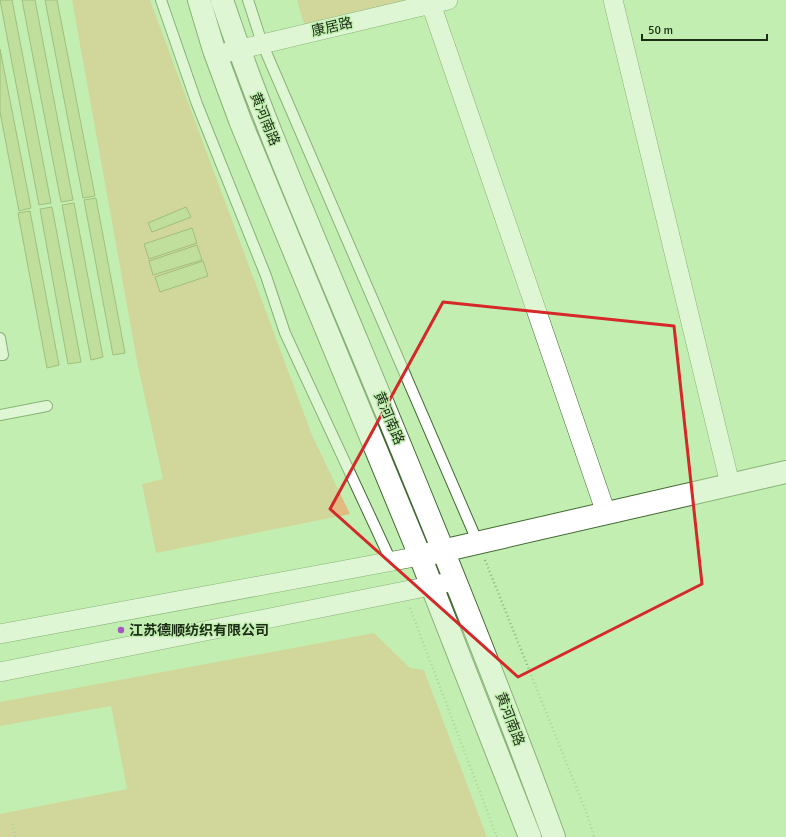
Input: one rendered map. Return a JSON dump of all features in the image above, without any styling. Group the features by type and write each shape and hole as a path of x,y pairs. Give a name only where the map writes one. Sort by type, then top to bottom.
{"main road":[{"name":"黄河南路","path":"199,0 216,55 241,123 420,556 530,837"},
{"name":"黄河南路","path":"222,0 257,100 444,551 517,735 554,837"},
{"path":"420,556 786,472"}],"street":[{"path":"613,0 730,484"},
{"path":"429,3 606,513"},
{"name":"康居路","path":"216,55 238,48 429,3"},
{"path":"0,634 420,556"},
{"path":"0,672 455,581"}],"lane":[{"path":"161,0 197,104 266,276 285,333 391,561"},
{"path":"248,0 262,43 478,542"},
{"path":"0,338 3,355 0,356"},
{"path":"0,415 47,406"}],"path":[{"path":"478,542 587,814 594,837"},
{"path":"404,592 497,837"},
{"path":"13,824 15,837"}],"highlighted area":[{"path":"443,302 674,326 702,584 518,677 330,509"}],"shaded area":[{"path":"72,0 150,0 312,435 350,514 156,553 142,484 163,479 138,367"},
{"path":"297,0 406,0 304,24"},
{"path":"374,633 410,668 424,670 487,837 0,837 0,814 127,789 111,706 0,726 0,702"}],"building":[{"path":"0,0 12,0 51,203 39,205"},
{"path":"22,0 35,0 73,200 61,202"},
{"path":"45,0 57,0 95,196 83,198"},
{"path":"0,49 31,208 19,211 0,112"},
{"path":"96,198 125,353 113,355 84,200"},
{"path":"74,203 103,357 91,360 62,205"},
{"path":"52,207 81,362 68,364 40,209"},
{"path":"186,207 191,217 152,232 148,223"},
{"path":"30,211 59,365 47,368 18,213"},
{"path":"192,228 197,243 149,259 144,244"},
{"path":"197,245 202,260 153,275 149,261"},
{"path":"203,261 208,276 160,292 155,277"}],"place":[{"name":"江苏德顺纺织有限公司","path":"121,630"}]}
